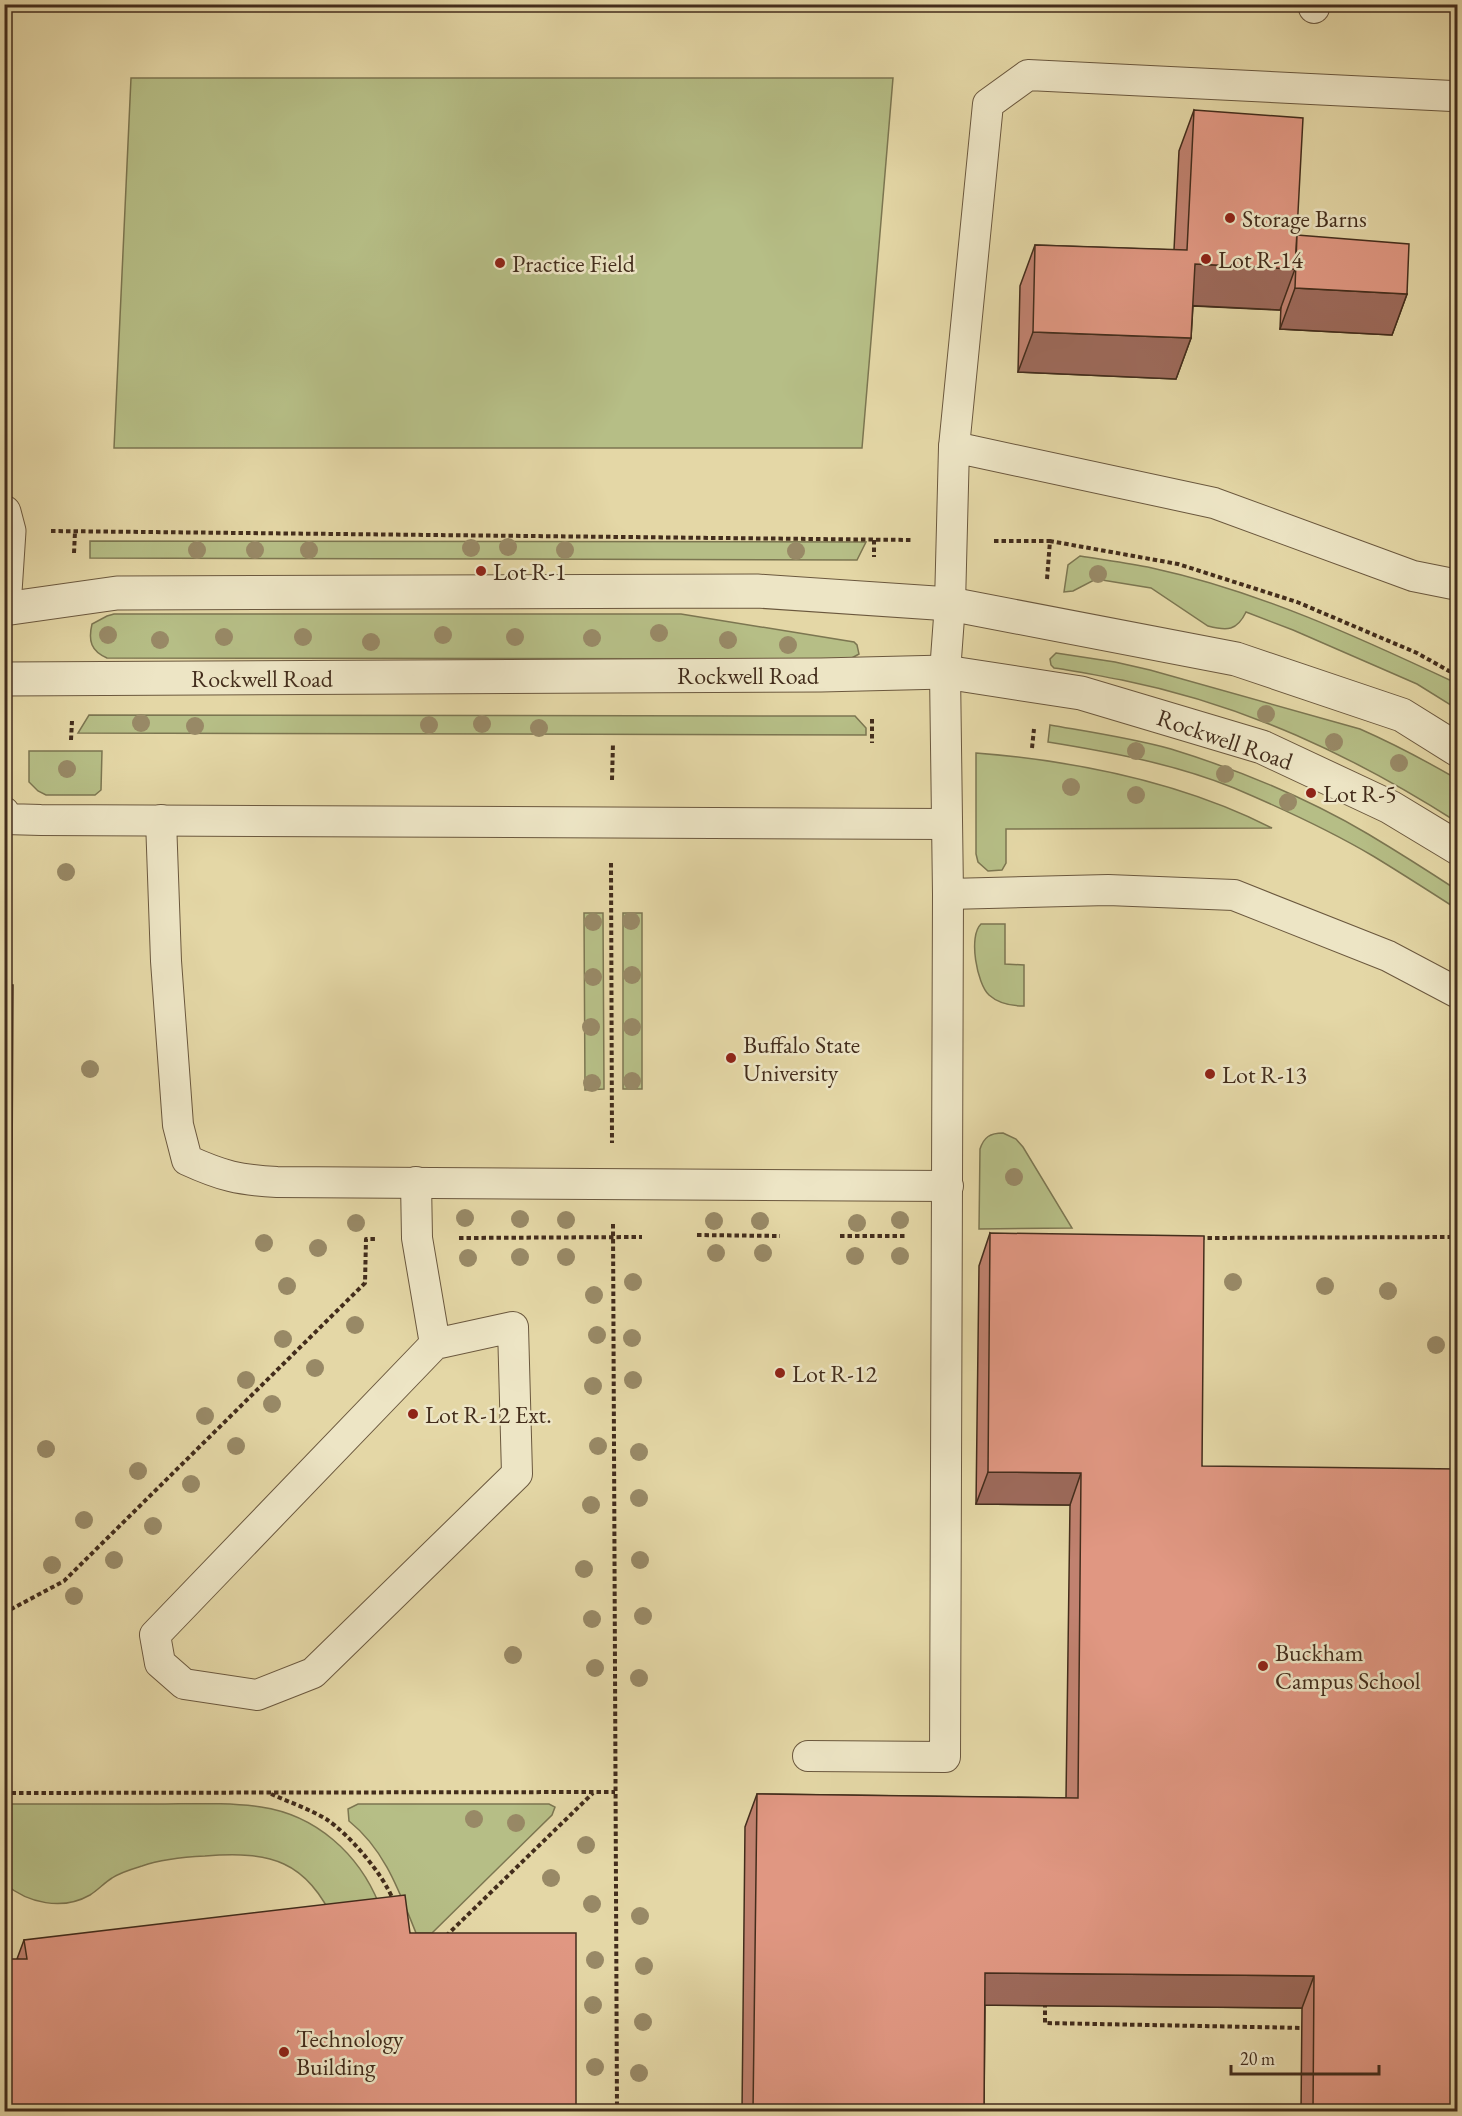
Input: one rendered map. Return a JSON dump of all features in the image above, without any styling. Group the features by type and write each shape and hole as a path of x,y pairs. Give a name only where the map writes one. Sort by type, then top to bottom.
{"street":[{"path":"4,512 9,531 4,608 117,592 757,591 950,604 1236,658 1402,716 1458,750"},
{"name":"Rockwell Road","path":"4,679 809,675 945,672 1081,693 1262,747 1390,807 1458,848"}],"lane":[{"path":"808,1756 945,1757 948,894 945,672 950,604 954,447 988,104 1028,75 1452,96"},
{"path":"954,447 1214,503 1413,576 1458,585"},
{"path":"4,812 5,820 947,824"},
{"path":"161,820 166,960 178,1125 188,1160 217,1174 249,1181 948,1186"},
{"path":"948,894 1108,890 1234,895 1388,956 1458,993"},
{"path":"416,1182 417,1238 435,1344"},
{"path":"513,1327 517,1474 313,1673 257,1695 184,1684 160,1663 155,1635 435,1344 513,1327"}],"path":[{"path":"52,531 914,540"},
{"path":"74,553 75,531"},
{"path":"874,540 874,558"},
{"path":"990,541 1050,541 1178,564 1297,602 1418,653 1458,676"},
{"path":"1046,587 1050,541"},
{"path":"71,740 72,717"},
{"path":"873,719 873,743"},
{"path":"612,783 613,743"},
{"path":"611,852 612,1144"},
{"path":"613,1218 617,2112"},
{"path":"697,1235 780,1236"},
{"path":"840,1236 910,1236"},
{"path":"455,1238 642,1237"},
{"path":"1194,1238 1458,1237"},
{"path":"4,1613 64,1581 365,1283 366,1239"},
{"path":"267,1792 326,1819 345,1834 362,1852 390,1891 396,1910"},
{"path":"442,1940 594,1792"},
{"path":"4,1794 615,1792"},
{"path":"1045,2002 1045,2023 1309,2028"}],"green space":[{"name":"Practice Field","path":"131,78 893,78 862,448 114,448"},
{"path":"90,541 866,542 857,560 90,558"},
{"path":"1080,556 1143,566 1191,578 1269,602 1307,617 1456,683 1457,709 1417,684 1246,612 1235,626 1221,629 1208,626 1151,588 1096,579 1073,591 1064,592 1068,565"},
{"path":"114,614 681,614 854,642 859,654 850,659 107,658 94,649 91,630 92,624"},
{"path":"1056,653 1150,670 1360,729 1457,779 1457,822 1378,775 1296,735 1211,703 1122,680 1054,668 1050,659"},
{"path":"89,715 855,716 866,728 866,735 78,733"},
{"path":"1050,725 1126,738 1171,749 1222,766 1297,797 1368,834 1457,890 1457,909 1356,846 1269,803 1189,772 1119,755 1048,742"},
{"path":"29,751 102,751 101,790 95,795 46,795 38,791 29,782"},
{"path":"976,753 1052,762 1128,776 1202,798 1272,828 1006,829 1006,863 1002,870 988,871 978,862 976,854"},
{"path":"584,913 603,913 604,1089 585,1090"},
{"path":"623,913 642,913 642,1089 623,1089"},
{"path":"981,924 1005,924 1005,964 1024,965 1024,1006 1001,1002 989,995 985,989 978,971 975,949 977,930"},
{"path":"1003,1133 1016,1139 1023,1147 1072,1228 979,1229 980,1149 988,1136"},
{"path":"4,1804 222,1804 248,1805 281,1811 317,1828 347,1853 360,1869 379,1904 335,1923 312,1885 299,1873 267,1858 228,1855 165,1860 119,1874 90,1895 79,1900 57,1904 46,1903 24,1896 5,1884"},
{"path":"358,1804 549,1804 555,1807 552,1815 432,1933 416,1933 382,1858 362,1832 349,1821 348,1809"}],"building":[{"path":"1194,110 1303,118 1295,269 1195,264 1191,338 1033,332 1035,245 1187,250"},
{"path":"1297,235 1409,244 1407,294 1295,288"},
{"path":"4,985 13,985 10,1549 4,1549"},
{"name":"Buckham Campus School","path":"990,1233 1204,1236 1202,1466 1458,1469 1458,2112 1313,2112 1314,1976 985,1973 984,2112 753,2112 757,1794 1078,1798 1081,1473 988,1472"},
{"name":"Technology Building","path":"405,1895 410,1933 576,1933 576,2112 4,2112 4,1959 27,1959 24,1940"}],"place":[{"name":"Storage Barns","path":"1230,218"},
{"name":"Lot R-14","path":"1206,259"},
{"name":"Practice Field","path":"500,263"},
{"name":"Lot R-1","path":"481,571"},
{"name":"Lot R-5","path":"1311,793"},
{"name":"Buffalo State University","path":"731,1058"},
{"name":"Lot R-13","path":"1210,1074"},
{"name":"Lot R-12","path":"780,1373"},
{"name":"Lot R-12 Ext.","path":"413,1414"},
{"name":"Buckham Campus School","path":"1263,1666"},
{"name":"Technology Building","path":"284,2052"}]}
